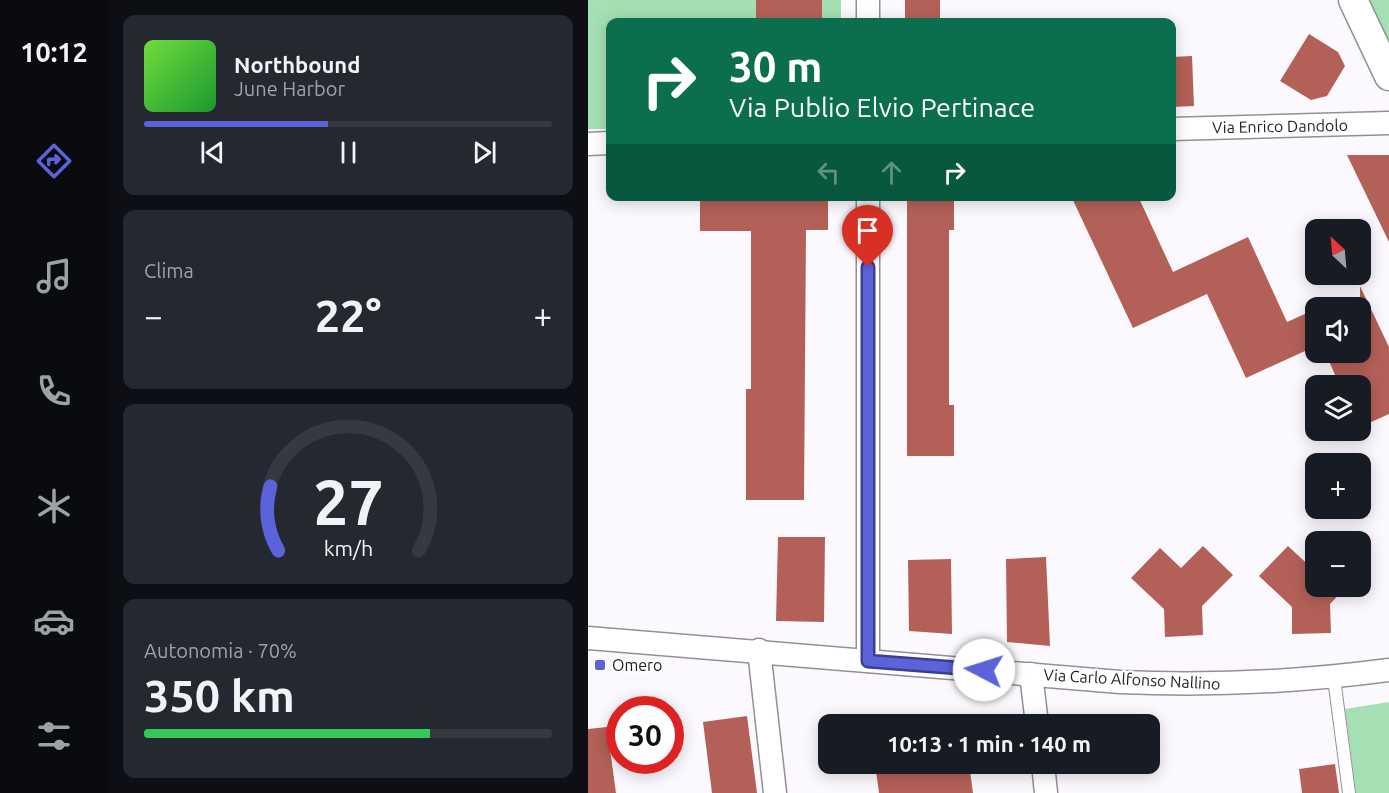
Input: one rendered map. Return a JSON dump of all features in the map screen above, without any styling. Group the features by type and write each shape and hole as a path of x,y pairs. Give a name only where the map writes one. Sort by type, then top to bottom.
{"street":[{"path":"868,0 868,18"},
{"path":"1353,0 1389,76"},
{"name":"Via Enrico Dandolo","path":"1176,129 1389,123"},
{"path":"588,144 606,143"},
{"path":"868,201 868,661"},
{"name":"Via Carlo Alfonso Nallino","path":"588,638 759,650 1031,674 1184,684 1252,684 1334,678 1389,670"},
{"path":"759,650 775,793"},
{"path":"1031,674 1036,714"},
{"path":"1043,774 1046,793"}],"lane":[{"path":"1334,678 1349,793"}],"green space":[{"path":"588,0 841,0 841,18 606,18 606,129 588,129"},
{"path":"1365,0 1389,0 1389,51"},
{"path":"1389,702 1389,793 1356,793 1345,709"}],"building":[{"path":"756,0 822,0 822,18 756,18"},
{"path":"905,0 940,0 940,18 905,18"},
{"path":"1309,34 1338,52 1345,66 1327,96 1311,100 1280,81"},
{"path":"1192,56 1194,106 1176,107 1176,57"},
{"path":"1347,155 1389,155 1389,242"},
{"path":"700,201 828,201 828,230 806,230 804,500 746,500 746,389 751,389 751,231 700,231"},
{"path":"907,201 954,201 954,230 949,230 949,405 954,405 954,456 907,456"},
{"path":"1073,201 1140,201 1173,272 1248,237 1287,322 1305,314 1305,351 1246,378 1207,294 1133,328"},
{"path":"1360,286 1365,297 1360,297"},
{"path":"1371,309 1389,347 1389,414 1371,422 1371,375 1335,375 1330,363 1371,363"},
{"path":"778,537 825,537 824,622 776,621"},
{"path":"1203,546 1233,575 1202,606 1203,635 1165,637 1164,609 1131,578 1160,548 1181,568"},
{"path":"1288,546 1305,562 1305,597 1337,597 1330,604 1331,633 1292,634 1292,607 1259,576"},
{"path":"1046,557 1050,646 1007,642 1006,559"},
{"path":"951,559 952,634 909,631 908,560"},
{"path":"747,716 757,793 712,793 703,722"},
{"path":"606,727 606,774 613,774 616,793 588,793 588,729"},
{"path":"1335,764 1339,793 1302,793 1299,769"},
{"path":"876,774 970,774 973,793 879,793"}],"place":[{"name":"Omero","path":"600,665"}],"route":[{"path":"868,267 868,661 984,670"}]}
